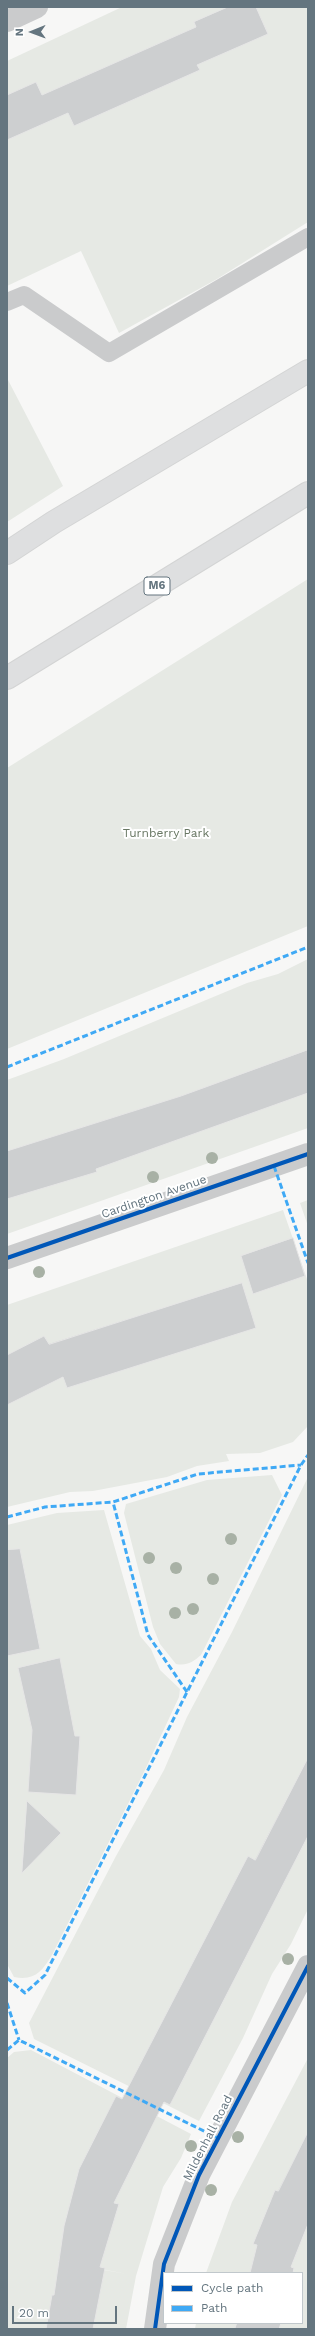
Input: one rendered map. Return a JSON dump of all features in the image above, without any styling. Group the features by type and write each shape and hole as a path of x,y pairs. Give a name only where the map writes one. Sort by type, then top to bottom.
{"highway":[{"path":"7,553 54,522 308,371"},
{"name":"M6","path":"7,678 308,493"}],"street":[{"path":"7,21 37,7"},
{"name":"Cardington Avenue","path":"7,1258 308,1154"},
{"name":"Mildenhall Road","path":"154,2329 164,2264 198,2175 308,1966"}],"lane":[{"path":"7,302 24,295 108,353 308,237"}],"green space":[{"path":"122,7 308,7 308,222 217,279 119,333 81,251 7,286 7,61"},
{"path":"7,378 63,486 7,522"},
{"name":"Turnberry Park","path":"308,579 308,926 7,1049 7,768"},
{"path":"308,959 308,1128 7,1234 7,1080 64,1059 247,983 278,974"},
{"path":"308,1200 308,1226 300,1203"},
{"path":"283,1210 308,1282 308,1426 293,1442 260,1453 226,1454 229,1461 197,1466 167,1477 93,1491 70,1492 7,1507 7,1305"},
{"path":"272,1475 282,1495 201,1655 190,1663 176,1664 160,1644 153,1627 124,1513 126,1504 207,1480"},
{"path":"308,1477 308,1909 291,1944 272,1974 243,2038 199,2121 34,2039 29,2023 116,1856 164,1770 187,1717 232,1632"},
{"path":"104,1510 140,1636 151,1649 160,1670 180,1689 179,1697 145,1770 52,1955 45,1966 37,1974 27,1978 14,1977 7,1964 7,1525 57,1513"},
{"path":"31,2050 191,2134 181,2158 163,2187 136,2276 126,2329 7,2329 7,2058 14,2052","holes":["58,2261 127,2274 58,2262"]},
{"path":"308,2058 308,2329 195,2329 196,2324 303,2324 303,2272 206,2272 232,2202"}],"building":[{"path":"228,7 256,7 268,34 197,65 200,70 74,126 68,113 7,140 7,95 36,82 42,95 196,27 194,22"},
{"path":"308,1050 308,1093 96,1169 97,1172 7,1199 7,1151 181,1096"},
{"path":"293,1238 305,1276 253,1294 241,1256"},
{"path":"242,1283 256,1328 67,1388 63,1377 7,1405 7,1355 44,1336 49,1344"},
{"path":"20,1549 40,1649 7,1656 7,1550"},
{"path":"60,1658 75,1736 80,1736 76,1795 28,1792 32,1730 18,1668"},
{"path":"308,1758 308,1836 170,2105 164,2102 114,2203 119,2204 100,2267 105,2268 93,2329 46,2329 52,2295 54,2295 64,2226 79,2169 116,2096 122,2099 248,1856 255,1860"},
{"path":"27,1801 61,1833 22,1873"},
{"path":"308,2132 308,2224 291,2267 294,2268 293,2272 250,2272 257,2245 253,2244 275,2190 278,2191"},
{"path":"237,2324 281,2324 279,2329 235,2329"}],"marked path":[{"path":"7,1067 308,947"},
{"path":"274,1166 308,1263"},
{"path":"7,1978 25,1993 45,1975 301,1465 308,1455"},
{"path":"187,1692 148,1635 113,1502 198,1474 301,1465"},
{"path":"7,1517 45,1507 113,1502"},
{"path":"7,2003 19,2040"},
{"path":"7,2050 19,2040 218,2138"}],"cycle path":[{"path":"7,1258 308,1154"},
{"path":"155,2329 164,2264 199,2175 308,1966"}]}
